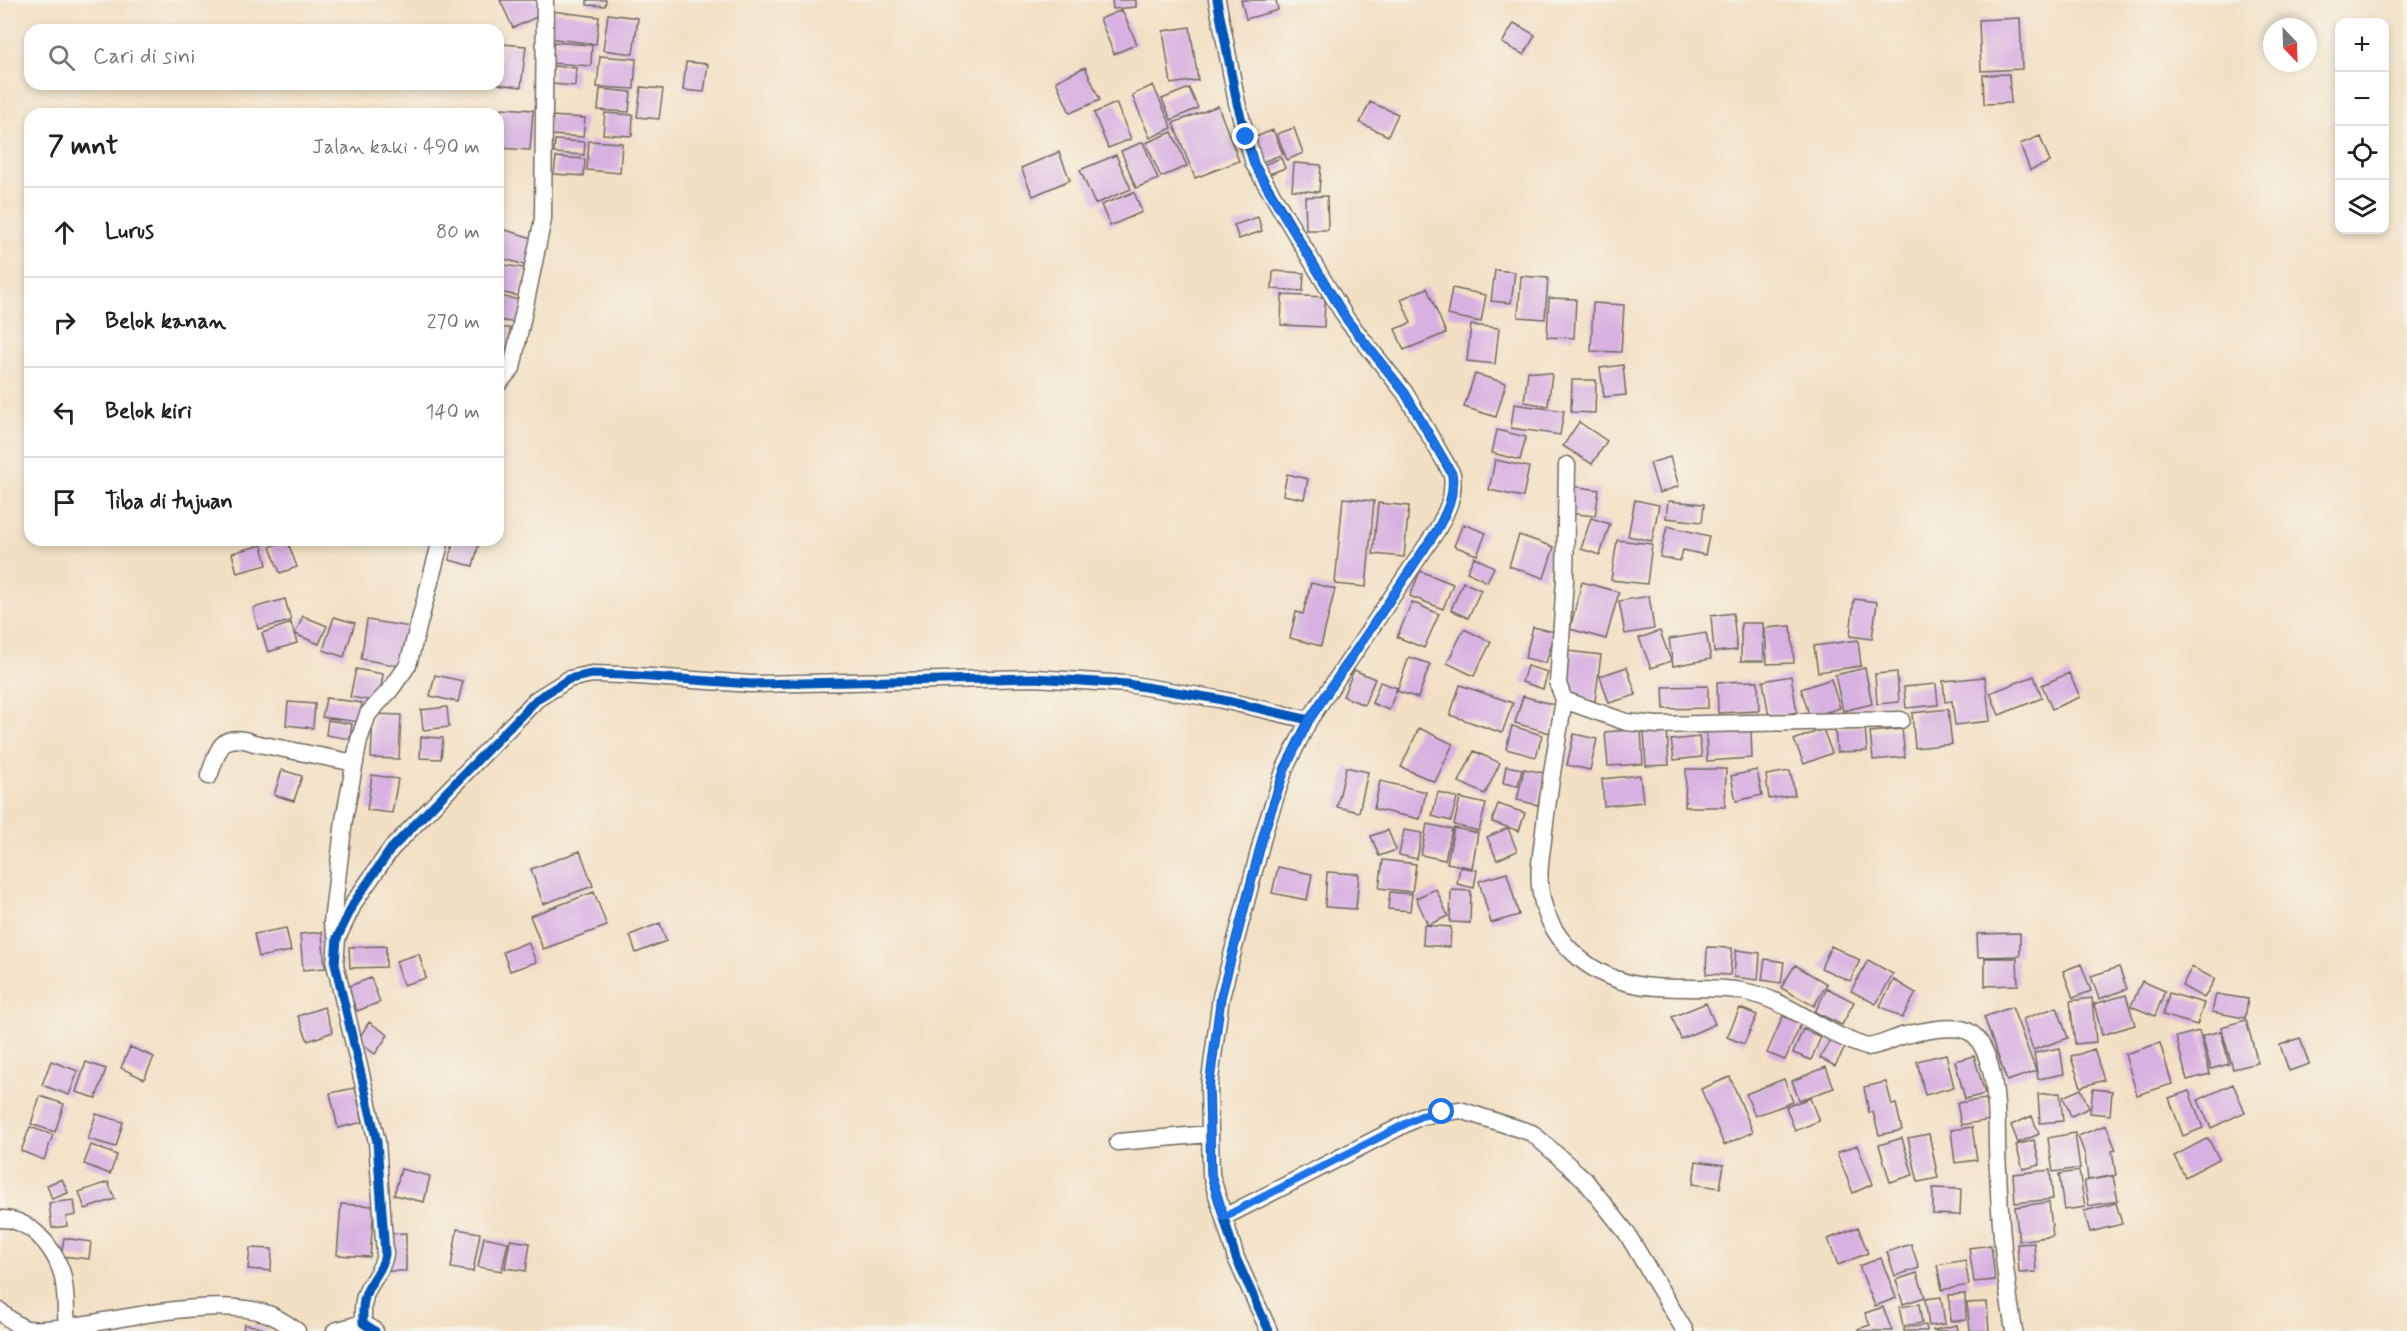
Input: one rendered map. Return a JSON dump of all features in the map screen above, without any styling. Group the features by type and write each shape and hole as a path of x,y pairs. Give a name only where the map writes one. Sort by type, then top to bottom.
{"street":[{"path":"504,377 512,368 543,219 545,0"},
{"path":"1217,0 1237,103 1254,164 1347,320 1405,393 1452,474 1454,485 1449,506 1437,530 1309,720 1286,768 1265,829 1221,997 1209,1087 1211,1175 1236,1258 1269,1331"},
{"path":"1567,465 1565,579 1558,684 1564,700 1546,809 1540,886 1555,932 1564,945 1593,970 1606,975 1637,985 1743,991 1766,998 1867,1047 1904,1036 1936,1030 1959,1029 1973,1034 1988,1063 1995,1093 2001,1219 2014,1331"},
{"path":"337,938 332,923 344,820 355,763 368,714 391,689 408,665 439,546"},
{"path":"335,1331 369,1327 364,1299 384,1263 384,1227 377,1142 335,964 337,938 355,901 391,849 537,699 569,679 592,675 750,684 1035,678 1127,684 1218,699 1309,720"},
{"path":"1564,700 1626,722 1657,725 1901,720"},
{"path":"209,776 220,745 239,737 254,743 355,763"},
{"path":"1224,1217 1421,1116 1460,1110 1532,1133 1584,1179 1626,1232 1685,1331"},
{"path":"1118,1142 1209,1134"},
{"path":"0,1219 28,1225 53,1252 62,1272 67,1327"},
{"path":"0,1311 16,1325 26,1329 54,1330 196,1309 233,1307 266,1313 297,1331"}],"building":[{"path":"500,0 537,0 543,14 513,28"},
{"path":"587,0 606,0 605,6 587,5"},
{"path":"1112,0 1136,0 1136,7 1113,9"},
{"path":"1241,0 1276,0 1278,10 1246,19"},
{"path":"1122,10 1137,44 1114,54 1100,19"},
{"path":"551,11 599,17 596,44 547,38"},
{"path":"608,14 638,18 633,54 603,50"},
{"path":"2020,18 2022,69 1981,71 1979,20"},
{"path":"1514,23 1535,35 1524,55 1502,43"},
{"path":"1190,27 1198,80 1171,84 1163,31"},
{"path":"552,42 592,45 591,66 551,63"},
{"path":"504,44 526,46 521,87 504,85"},
{"path":"600,56 636,59 634,89 597,87"},
{"path":"686,62 708,64 704,92 683,90"},
{"path":"553,66 576,68 575,86 552,84"},
{"path":"1085,67 1100,100 1070,113 1056,81"},
{"path":"2009,74 2011,103 1984,104 1983,75"},
{"path":"1153,85 1172,128 1150,138 1132,95"},
{"path":"641,87 663,89 659,119 637,117"},
{"path":"1189,88 1198,108 1171,120 1162,99"},
{"path":"600,89 631,92 629,112 598,110"},
{"path":"1370,102 1398,114 1388,136 1360,123"},
{"path":"1116,103 1131,139 1108,148 1094,113"},
{"path":"1218,106 1239,161 1195,178 1173,123"},
{"path":"504,108 533,110 530,150 504,148"},
{"path":"605,113 633,115 632,136 603,134"},
{"path":"550,116 585,118 583,137 549,135"},
{"path":"1294,128 1303,153 1287,160 1277,134"},
{"path":"1273,130 1283,154 1260,163 1251,139"},
{"path":"1172,132 1187,166 1161,177 1146,143"},
{"path":"2040,136 2050,162 2030,170 2020,144"},
{"path":"555,140 585,142 584,155 554,153"},
{"path":"589,141 622,143 620,173 587,170"},
{"path":"1143,142 1158,179 1136,188 1121,151"},
{"path":"1059,152 1070,180 1033,196 1021,168"},
{"path":"1116,155 1131,189 1095,204 1080,170"},
{"path":"556,157 585,159 584,176 554,174"},
{"path":"1281,158 1285,168 1264,176 1260,166"},
{"path":"1294,163 1321,165 1319,192 1292,190"},
{"path":"1134,192 1142,212 1110,226 1101,205"},
{"path":"1327,196 1328,230 1306,230 1305,197"},
{"path":"1258,217 1262,231 1239,239 1234,225"},
{"path":"504,230 536,239 528,266 504,259"},
{"path":"504,265 524,268 519,296 504,293"},
{"path":"1495,270 1515,272 1511,303 1491,301"},
{"path":"1273,271 1304,273 1303,291 1272,289"},
{"path":"1521,276 1548,278 1545,319 1518,317"},
{"path":"1427,288 1446,333 1404,350 1395,329 1411,323 1401,299"},
{"path":"1452,288 1486,295 1481,322 1447,315"},
{"path":"1282,295 1325,297 1324,327 1281,325"},
{"path":"504,297 521,300 517,323 504,321"},
{"path":"1549,298 1576,299 1574,338 1547,337"},
{"path":"1593,303 1624,305 1621,352 1591,351"},
{"path":"1471,325 1499,328 1495,364 1467,361"},
{"path":"504,328 510,328 510,347 504,347"},
{"path":"1623,365 1626,395 1604,397 1600,368"},
{"path":"1528,371 1552,374 1548,406 1524,402"},
{"path":"1475,374 1506,383 1496,417 1464,407"},
{"path":"1572,380 1596,380 1595,413 1571,412"},
{"path":"1514,404 1564,411 1560,435 1511,428"},
{"path":"1579,422 1607,441 1592,464 1563,446"},
{"path":"1497,430 1526,437 1520,460 1492,453"},
{"path":"1670,457 1679,486 1659,493 1650,463"},
{"path":"1495,460 1529,467 1523,497 1489,490"},
{"path":"1287,474 1308,479 1304,499 1283,495"},
{"path":"1572,486 1599,490 1595,516 1568,513"},
{"path":"1343,498 1374,501 1366,587 1335,584"},
{"path":"1635,500 1659,505 1652,541 1628,536"},
{"path":"1668,501 1704,504 1702,522 1666,518"},
{"path":"1378,503 1409,506 1404,557 1373,554"},
{"path":"1591,518 1610,524 1600,555 1581,549"},
{"path":"1463,524 1486,533 1477,555 1454,546"},
{"path":"1667,526 1709,536 1705,555 1683,550 1680,561 1660,557"},
{"path":"1519,535 1554,547 1544,578 1509,566"},
{"path":"1617,540 1652,544 1647,584 1611,580"},
{"path":"262,546 267,565 237,573 232,553"},
{"path":"289,546 297,567 280,573 270,547"},
{"path":"452,546 478,546 473,566 449,560"},
{"path":"1474,557 1494,567 1487,582 1467,572"},
{"path":"1420,571 1453,584 1443,609 1410,596"},
{"path":"1463,582 1481,590 1468,618 1451,610"},
{"path":"1582,582 1619,592 1606,639 1570,629"},
{"path":"1311,583 1335,589 1321,646 1290,638 1296,612 1303,614"},
{"path":"1649,596 1654,629 1625,634 1619,601"},
{"path":"285,599 291,621 258,629 253,608"},
{"path":"1854,599 1877,602 1872,639 1850,636"},
{"path":"1412,602 1439,614 1424,648 1397,637"},
{"path":"1733,613 1737,650 1714,652 1711,616"},
{"path":"303,616 327,626 319,644 295,634"},
{"path":"334,617 355,623 344,657 323,650"},
{"path":"367,620 411,627 405,667 361,659"},
{"path":"291,623 297,643 268,652 262,633"},
{"path":"1741,623 1763,623 1764,661 1741,661"},
{"path":"1791,626 1794,663 1767,664 1765,628"},
{"path":"1533,627 1555,632 1546,663 1525,658"},
{"path":"1464,629 1491,642 1474,676 1447,663"},
{"path":"1660,631 1671,661 1651,668 1639,638"},
{"path":"1706,633 1711,659 1673,666 1669,639"},
{"path":"1858,640 1861,666 1818,672 1814,646"},
{"path":"1568,651 1601,655 1595,701 1562,696"},
{"path":"1409,657 1430,664 1418,698 1397,691"},
{"path":"1527,666 1548,672 1543,689 1522,682"},
{"path":"1627,667 1636,695 1609,703 1600,676"},
{"path":"1865,668 1872,704 1843,711 1835,675"},
{"path":"356,669 383,674 379,702 350,697"},
{"path":"1354,670 1375,679 1364,705 1343,696"},
{"path":"1897,672 1899,702 1877,704 1875,674"},
{"path":"2069,673 2080,697 2052,709 2042,685"},
{"path":"435,675 463,681 458,702 430,696"},
{"path":"1791,676 1797,712 1769,717 1763,681"},
{"path":"2034,676 2042,698 1999,715 1990,693"},
{"path":"1985,677 1990,721 1955,725 1952,701 1945,702 1943,681"},
{"path":"1831,679 1840,708 1810,717 1801,689"},
{"path":"1758,681 1759,711 1718,713 1717,682"},
{"path":"1380,682 1397,688 1389,710 1372,703"},
{"path":"1936,684 1938,705 1906,708 1904,687"},
{"path":"1460,685 1513,703 1502,733 1450,715"},
{"path":"1708,686 1708,708 1664,709 1663,687"},
{"path":"1523,696 1558,706 1550,733 1515,723"},
{"path":"326,698 362,703 359,722 322,717"},
{"path":"288,702 315,704 313,728 286,725"},
{"path":"447,707 449,727 423,730 421,710"},
{"path":"1948,709 1952,744 1915,748 1912,713"},
{"path":"373,714 401,715 399,759 371,758"},
{"path":"328,720 352,724 350,739 326,735"},
{"path":"1512,726 1542,735 1536,757 1506,749"},
{"path":"1865,726 1867,751 1837,752 1835,728"},
{"path":"1419,728 1453,744 1435,782 1401,767"},
{"path":"1641,729 1643,764 1608,766 1605,732"},
{"path":"1667,729 1669,765 1646,766 1644,730"},
{"path":"1751,729 1752,758 1707,761 1706,731"},
{"path":"1823,729 1832,753 1804,764 1794,740"},
{"path":"1902,729 1905,757 1873,760 1870,732"},
{"path":"1574,734 1597,739 1590,770 1567,765"},
{"path":"421,737 443,738 441,759 420,758"},
{"path":"1699,737 1702,757 1674,760 1671,740"},
{"path":"1474,751 1500,763 1485,794 1459,782"},
{"path":"1506,766 1522,769 1518,786 1503,783"},
{"path":"1346,767 1368,772 1359,812 1337,807"},
{"path":"1524,769 1545,773 1538,805 1517,800"},
{"path":"1686,769 1726,769 1725,807 1685,807"},
{"path":"282,770 302,776 294,801 274,795"},
{"path":"1757,770 1762,795 1736,801 1731,776"},
{"path":"1790,771 1795,795 1769,799 1766,775"},
{"path":"372,775 398,779 392,813 367,810"},
{"path":"1640,775 1643,802 1604,806 1602,779"},
{"path":"1380,781 1426,792 1420,819 1374,809"},
{"path":"1438,792 1457,798 1451,821 1432,816"},
{"path":"1460,798 1486,804 1479,831 1454,825"},
{"path":"1498,804 1525,813 1519,831 1492,822"},
{"path":"1427,824 1452,829 1445,860 1421,855"},
{"path":"1454,828 1478,833 1472,868 1447,863"},
{"path":"1508,828 1517,851 1497,860 1487,837"},
{"path":"1388,830 1396,850 1379,856 1371,836"},
{"path":"1404,830 1422,833 1417,859 1399,855"},
{"path":"580,851 593,886 543,904 531,869"},
{"path":"1383,860 1416,864 1412,892 1379,888"},
{"path":"1278,867 1312,874 1307,900 1272,893"},
{"path":"1460,867 1477,870 1474,888 1457,884"},
{"path":"1327,872 1359,874 1356,909 1325,907"},
{"path":"1507,873 1519,915 1491,923 1479,881"},
{"path":"1436,889 1448,916 1428,925 1416,898"},
{"path":"1451,890 1471,891 1470,923 1450,922"},
{"path":"594,892 607,926 543,949 530,916"},
{"path":"1390,892 1412,894 1410,911 1388,909"},
{"path":"660,923 666,941 636,953 630,935"},
{"path":"1424,925 1451,927 1450,947 1423,945"},
{"path":"286,928 291,951 259,957 254,934"},
{"path":"322,932 325,968 303,970 300,934"},
{"path":"2020,933 2020,956 1978,957 1977,934"},
{"path":"528,942 536,962 510,971 503,952"},
{"path":"386,946 386,967 350,968 349,947"},
{"path":"1831,946 1860,960 1850,981 1821,968"},
{"path":"1707,947 1732,948 1730,975 1706,974"},
{"path":"1736,950 1760,953 1758,980 1734,977"},
{"path":"419,954 426,978 403,985 396,961"},
{"path":"1985,958 2017,958 2018,985 1985,986"},
{"path":"1765,959 1784,962 1781,983 1762,980"},
{"path":"1868,960 1893,974 1876,1004 1851,991"},
{"path":"2081,964 2091,991 2073,998 2063,971"},
{"path":"1795,965 1827,984 1814,1006 1781,988"},
{"path":"2119,967 2127,989 2099,999 2091,976"},
{"path":"2192,967 2215,979 2204,998 2182,986"},
{"path":"371,978 380,1002 357,1011 347,987"},
{"path":"1894,980 1916,993 1902,1018 1880,1006"},
{"path":"2142,981 2165,991 2155,1016 2131,1006"},
{"path":"1827,988 1854,1002 1842,1025 1815,1012"},
{"path":"2169,993 2204,1003 2197,1025 2163,1015"},
{"path":"2216,994 2248,999 2245,1018 2212,1012"},
{"path":"2126,995 2135,1025 2102,1035 2094,1004"},
{"path":"2092,998 2096,1042 2075,1044 2070,1001"},
{"path":"1706,1003 1715,1024 1681,1039 1672,1017"},
{"path":"324,1007 333,1032 308,1041 298,1016"},
{"path":"2012,1007 2036,1071 2007,1081 1984,1017"},
{"path":"2057,1007 2068,1038 2033,1050 2023,1019"},
{"path":"1740,1008 1757,1015 1744,1044 1727,1037"},
{"path":"1783,1016 1801,1024 1785,1060 1767,1053"},
{"path":"2246,1020 2258,1063 2233,1069 2221,1027"},
{"path":"369,1022 388,1035 375,1054 357,1041"},
{"path":"1803,1029 1821,1037 1811,1060 1793,1053"},
{"path":"2199,1031 2210,1074 2187,1080 2176,1037"},
{"path":"2221,1031 2229,1064 2211,1069 2202,1036"},
{"path":"1832,1036 1847,1044 1835,1066 1820,1058"},
{"path":"2300,1038 2309,1064 2289,1071 2280,1045"},
{"path":"2160,1043 2172,1084 2137,1095 2125,1054"},
{"path":"130,1047 154,1057 144,1079 121,1068"},
{"path":"2060,1048 2064,1074 2038,1079 2034,1053"},
{"path":"2094,1049 2104,1080 2081,1087 2071,1057"},
{"path":"1946,1054 1954,1087 1925,1095 1917,1061"},
{"path":"1974,1056 1985,1094 1965,1099 1955,1061"},
{"path":"51,1061 78,1071 69,1095 42,1085"},
{"path":"86,1062 106,1069 96,1098 76,1092"},
{"path":"1826,1067 1834,1088 1799,1100 1792,1081"},
{"path":"1730,1077 1753,1132 1724,1145 1701,1089"},
{"path":"1784,1079 1793,1102 1755,1116 1746,1094"},
{"path":"1886,1082 1892,1105 1896,1104 1902,1130 1879,1135 1873,1112 1869,1113 1864,1087"},
{"path":"2233,1084 2245,1112 2211,1128 2198,1100"},
{"path":"355,1088 363,1122 338,1128 330,1093"},
{"path":"2081,1089 2089,1108 2071,1116 2063,1097"},
{"path":"2093,1089 2112,1091 2110,1115 2090,1113"},
{"path":"2189,1091 2203,1128 2183,1136 2169,1098"},
{"path":"2060,1093 2063,1121 2040,1123 2038,1094"},
{"path":"40,1096 64,1104 55,1132 31,1124"},
{"path":"1810,1098 1819,1121 1795,1131 1786,1107"},
{"path":"1986,1099 1990,1120 1961,1125 1957,1103"},
{"path":"96,1114 123,1122 116,1147 88,1139"},
{"path":"2032,1116 2039,1134 2018,1143 2011,1125"},
{"path":"2106,1125 2116,1150 2112,1151 2116,1175 2088,1180 2085,1155 2078,1136"},
{"path":"30,1127 53,1135 44,1160 21,1151"},
{"path":"1972,1127 1977,1160 1955,1163 1951,1130"},
{"path":"2075,1133 2080,1168 2053,1172 2048,1138"},
{"path":"1929,1134 1938,1178 1918,1182 1908,1138"},
{"path":"1902,1138 1913,1175 1890,1182 1879,1145"},
{"path":"2208,1138 2219,1159 2185,1177 2174,1156"},
{"path":"2034,1140 2040,1165 2023,1169 2016,1145"},
{"path":"91,1145 117,1155 110,1174 84,1164"},
{"path":"1857,1145 1873,1184 1853,1193 1837,1153"},
{"path":"1696,1161 1724,1165 1720,1188 1693,1184"},
{"path":"401,1169 430,1176 424,1202 394,1195"},
{"path":"2050,1170 2053,1199 2015,1203 2013,1174"},
{"path":"2079,1171 2085,1207 2064,1210 2059,1174"},
{"path":"2113,1176 2118,1201 2089,1206 2084,1181"},
{"path":"62,1179 68,1193 52,1199 47,1185"},
{"path":"108,1182 115,1199 85,1209 79,1192"},
{"path":"1933,1188 1961,1189 1960,1215 1933,1214"},
{"path":"74,1200 76,1215 66,1217 67,1226 52,1228 49,1203"},
{"path":"2049,1202 2053,1236 2019,1241 2015,1207"},
{"path":"2116,1203 2122,1224 2090,1232 2084,1211"},
{"path":"341,1204 374,1206 370,1257 337,1255"},
{"path":"1858,1227 1868,1253 1838,1265 1828,1239"},
{"path":"457,1229 480,1233 473,1272 451,1268"},
{"path":"406,1233 406,1271 388,1271 387,1234"},
{"path":"484,1237 508,1242 502,1271 478,1267"},
{"path":"64,1238 91,1242 89,1259 61,1256"},
{"path":"510,1240 530,1243 526,1271 505,1268"},
{"path":"2034,1243 2036,1272 2019,1273 2017,1244"},
{"path":"1911,1244 1919,1268 1895,1276 1887,1252"},
{"path":"1991,1245 1995,1280 1974,1282 1969,1248"},
{"path":"250,1248 272,1249 271,1271 248,1269"},
{"path":"1881,1258 1896,1298 1875,1306 1859,1266"},
{"path":"1965,1260 1969,1285 1942,1290 1937,1265"},
{"path":"1917,1273 1925,1297 1903,1304 1896,1280"},
{"path":"1965,1294 1966,1320 1950,1321 1949,1295"},
{"path":"1941,1297 1945,1324 1929,1326 1925,1299"},
{"path":"1987,1302 1989,1331 1970,1331 1967,1303"},
{"path":"1919,1304 1922,1323 1903,1326 1899,1307"},
{"path":"1883,1307 1892,1331 1859,1331 1858,1329 1870,1325 1865,1313"},
{"path":"244,1324 271,1330 271,1331 243,1331"},
{"path":"1926,1325 1927,1331 1904,1331 1904,1328"},
{"path":"1957,1325 1958,1331 1933,1331 1933,1330"}],"cycle path":[{"path":"1217,0 1237,103 1254,164 1347,320 1405,393 1452,474 1453,482 1449,503 1437,530 1309,720 1285,768 1265,829 1221,997 1209,1087 1211,1175 1236,1258 1269,1331"},
{"path":"375,1331 363,1323 363,1315 366,1293 381,1268 385,1254 377,1142 335,964 337,938 355,901 391,849 537,699 569,679 592,674 751,684 1035,678 1127,684 1218,699 1309,720"}],"route":[{"path":"1246,137 1254,164 1267,188 1347,320 1405,393 1452,474 1454,485 1449,506 1437,530 1309,720 1286,768 1265,829 1221,997 1209,1087 1211,1175 1224,1217 1421,1116 1442,1112"}]}
